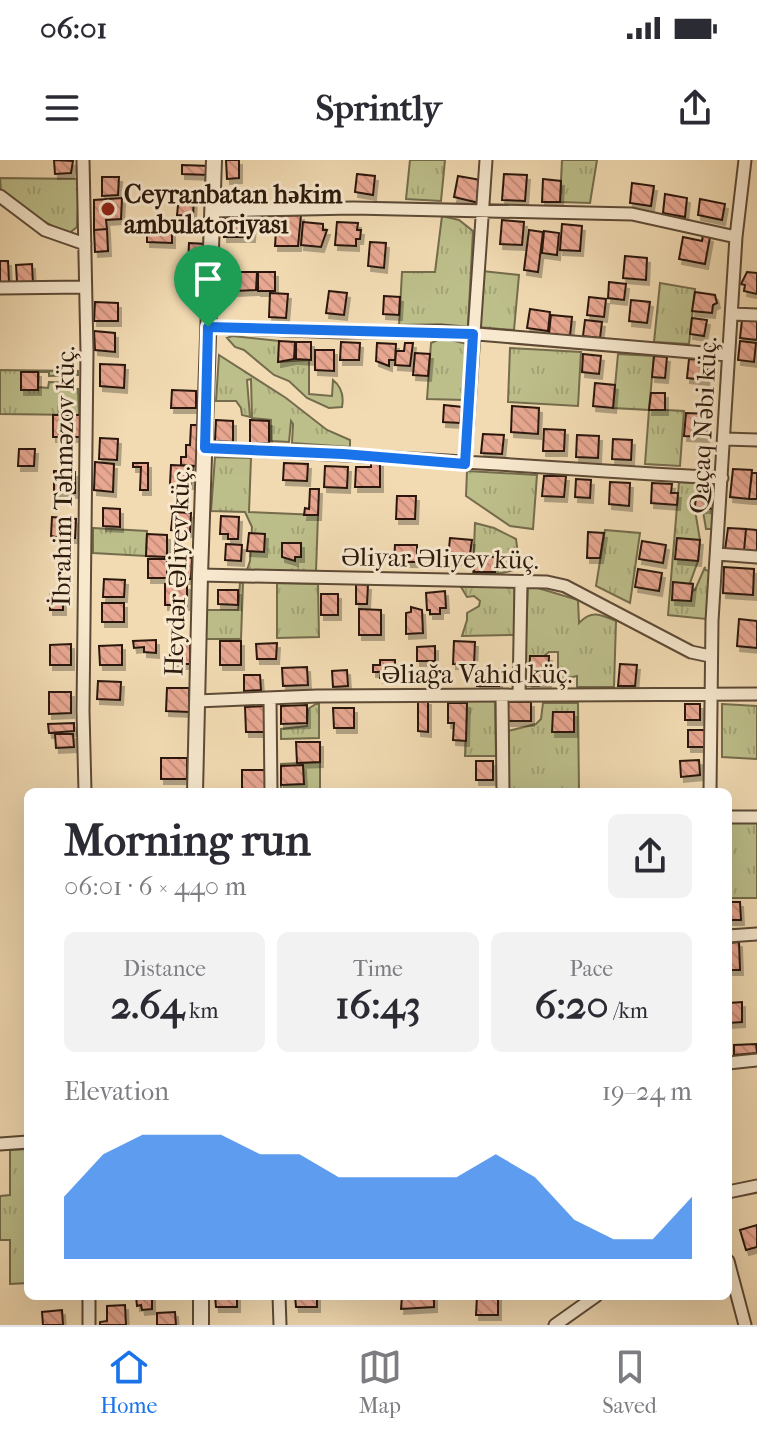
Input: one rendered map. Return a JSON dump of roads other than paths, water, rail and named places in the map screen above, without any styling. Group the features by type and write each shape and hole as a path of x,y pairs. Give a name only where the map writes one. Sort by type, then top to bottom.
{"street":[{"name":"İbrahim Təhməzov küç.","path":"83,160 87,367 85,788"},
{"name":"Heydər Əliyev küç.","path":"195,788 214,160"},
{"path":"465,464 486,160"},
{"path":"745,164 757,170"},
{"name":"Qaçaq Nəbi küç.","path":"710,788 710,656 736,237 745,164"},
{"path":"0,196 45,230 85,244"},
{"path":"213,211 353,208 632,214 736,237"},
{"path":"0,288 85,287"},
{"path":"732,314 757,315"},
{"path":"208,327 473,334 728,355"},
{"path":"725,439 757,440"},
{"path":"205,448 722,478"},
{"path":"717,554 757,557"},
{"name":"Əliyar Əliyev küç.","path":"200,575 547,582 565,586 691,652 710,656"},
{"path":"519,695 521,582"},
{"name":"Əliağa Vahid küç.","path":"197,701 757,694"},
{"path":"502,695 503,788"},
{"path":"270,699 271,788"},
{"path":"732,817 757,817"},
{"path":"732,936 757,934"},
{"path":"732,1063 757,1060"},
{"path":"0,1144 24,1142"},
{"path":"732,1191 757,1186"},
{"path":"732,1276 745,1325"},
{"path":"89,1300 89,1325"},
{"path":"201,1300 201,1325"},
{"path":"279,1300 280,1325"},
{"path":"555,1325 590,1300"}],"place":[{"name":"Ceyranbatan həkim ambulatoriyası","path":"108,209"}]}
